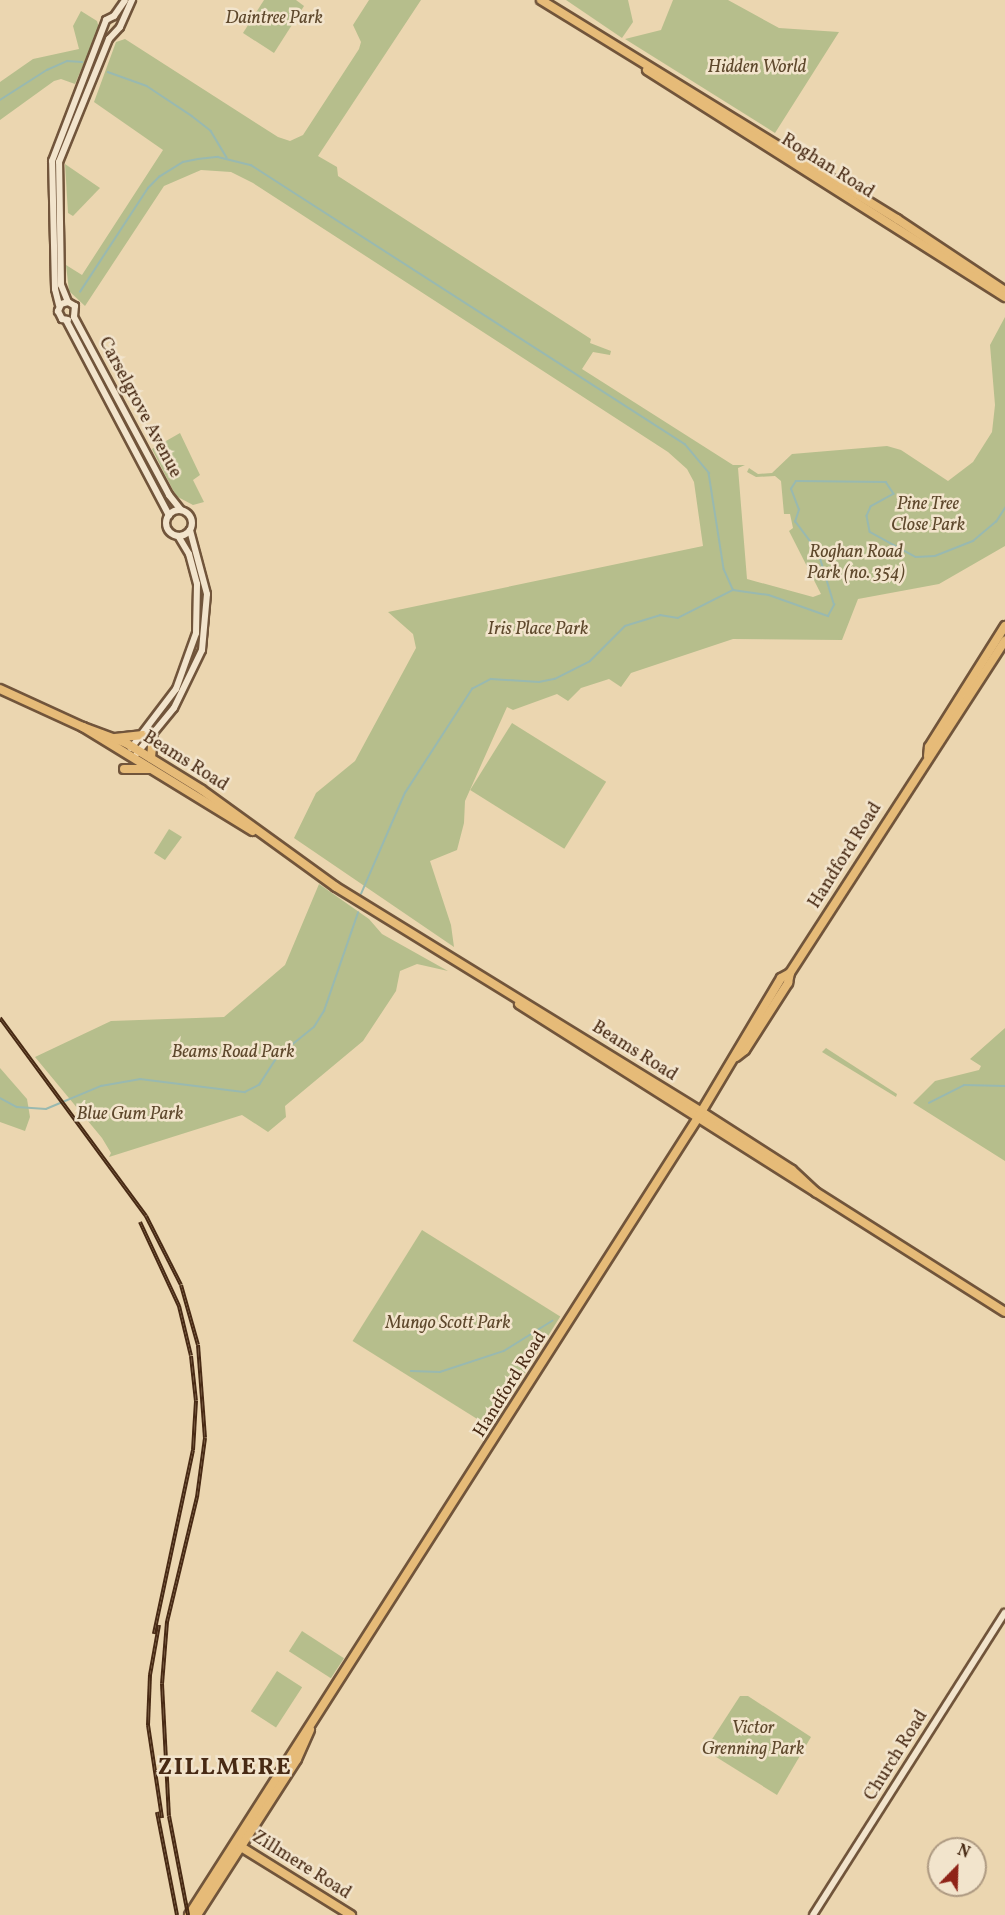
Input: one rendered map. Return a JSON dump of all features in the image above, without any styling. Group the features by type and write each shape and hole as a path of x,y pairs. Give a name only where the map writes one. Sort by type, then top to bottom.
{"main road":[{"name":"Roghan Road","path":"541,0 897,219 1005,291"},
{"name":"Roghan Road","path":"635,59 656,77 1005,297"},
{"name":"Handford Road","path":"928,756 929,747 1005,626"},
{"name":"Handford Road","path":"200,1912 238,1845 310,1729 700,1115 736,1057 738,1046 782,978 790,973 928,756 935,751 1005,641"},
{"name":"Beams Road","path":"0,689 83,727 136,748 240,815 262,835"},
{"name":"Beams Road","path":"83,727 262,835 430,946 700,1115 1005,1312"},
{"path":"115,738 143,735"},
{"path":"151,758 153,735"},
{"path":"124,769 150,769"},
{"name":"Handford Road","path":"189,1915 238,1845"},
{"name":"Zillmere Road","path":"238,1845 351,1915"}],"street":[{"path":"125,0 114,16 107,18 106,27 52,161 55,292 59,315 66,320 74,317 76,309 68,302 61,285 59,162 113,31 120,27 120,21 132,0"},
{"path":"114,16 120,21"},
{"path":"106,27 113,31"},
{"path":"59,306 68,302"},
{"name":"Carselgrove Avenue","path":"74,317 169,495 181,510"},
{"name":"Carselgrove Avenue","path":"66,320 169,515"},
{"path":"129,756 153,735 180,699 202,650 207,594 190,530 190,516 181,510 169,515 168,528 178,536 189,554 197,584 196,633 181,680 136,748"},
{"path":"178,536 190,530"},
{"name":"Church Road","path":"813,1915 1005,1613"}],"green space":[{"name":"Daintree Park","path":"264,0 296,0 304,6 274,53 243,33"},
{"name":"Iris Place Park","path":"369,0 421,0 318,156 337,167 338,176 591,339 590,343 611,351 610,355 593,352 582,369 733,465 745,465 738,468 747,579 813,597 821,594 789,531 793,528 790,514 784,514 781,481 775,476 756,477 747,472 749,468 758,474 772,473 792,454 887,446 901,450 948,481 973,462 992,432 995,405 990,345 1005,317 1005,546 939,584 858,599 842,640 733,639 631,673 621,687 609,679 581,688 568,701 557,694 513,710 507,707 465,801 464,823 457,850 430,861 451,925 454,947 294,838 316,793 355,761 416,648 413,634 388,612 703,546 694,482 687,469 668,452 253,183 231,172 201,170 164,186 85,306 69,291 66,265 82,275 163,150 94,102 116,42 125,39 278,137 290,141 303,135 359,49 361,42 353,25"},
{"path":"566,0 628,0 633,22 622,38"},
{"name":"Hidden World","path":"673,0 728,0 779,28 839,32 775,133 625,39 661,30"},
{"path":"81,11 97,21 99,28 75,84 61,79 54,81 0,120 0,82 33,59 79,49 73,26"},
{"path":"65,164 100,188 73,216 68,213"},
{"path":"180,433 200,475 193,480 204,502 193,505 176,496 152,449"},
{"path":"512,723 606,782 564,849 470,790"},
{"path":"169,829 182,837 165,860 154,853"},
{"path":"319,884 369,919 382,934 448,971 417,964 400,971 396,991 363,1041 285,1106 286,1117 268,1132 242,1115 109,1157 111,1153 102,1138 35,1057 111,1021 224,1017 285,965"},
{"path":"1005,1028 1005,1161 913,1103 935,1081 979,1070 981,1066 970,1059"},
{"path":"826,1048 897,1094 896,1097 822,1052"},
{"path":"0,1068 27,1099 30,1117 25,1131 0,1122"},
{"name":"Mungo Scott Park","path":"422,1230 560,1316 491,1427 353,1341"},
{"path":"302,1631 344,1658 331,1678 289,1651"},
{"path":"277,1671 302,1687 276,1728 251,1711"},
{"name":"Victor Grenning Park","path":"740,1696 748,1696 811,1737 777,1795 705,1750"}],"waterway":[{"path":"0,100 47,70 67,61 82,62"},
{"path":"108,72 147,86 192,116 211,131 227,158"},
{"path":"80,292 148,188 159,177 183,162 198,159 218,157 251,165 685,444 709,473 724,569 733,589"},
{"path":"361,894 405,793 472,689 491,679 539,682 555,679 590,661 625,626 660,615 678,618 733,590 769,595 828,616 834,605 818,552 795,522 799,510 791,489 796,481 886,482 894,494 871,507 867,516 870,532 916,557 935,556 973,541 996,522 1005,508"},
{"path":"0,1098 17,1107 46,1109 101,1086 140,1079 245,1092 259,1085 278,1056 314,1027 324,1011 358,913"},
{"path":"929,1103 964,1085 1005,1086"},
{"path":"411,1371 440,1372 504,1351 552,1321"}],"railway":[{"path":"0,1018 146,1216 181,1285 198,1345 205,1438 197,1497 167,1622 162,1684 169,1816 188,1915"},
{"path":"140,1222 179,1306 191,1356 196,1401 193,1450 154,1634"},
{"path":"159,1625 150,1675 148,1725 162,1818"},
{"path":"157,1812 177,1915"}],"district":[{"name":"ZILLMERE","path":"225,1769"}],"park label":[{"name":"Pine Tree Close Park","path":"928,516"},
{"name":"Roghan Road Park (no. 354)","path":"856,564"},
{"name":"Beams Road Park","path":"233,1053"},
{"name":"Blue Gum Park","path":"130,1115"}]}
